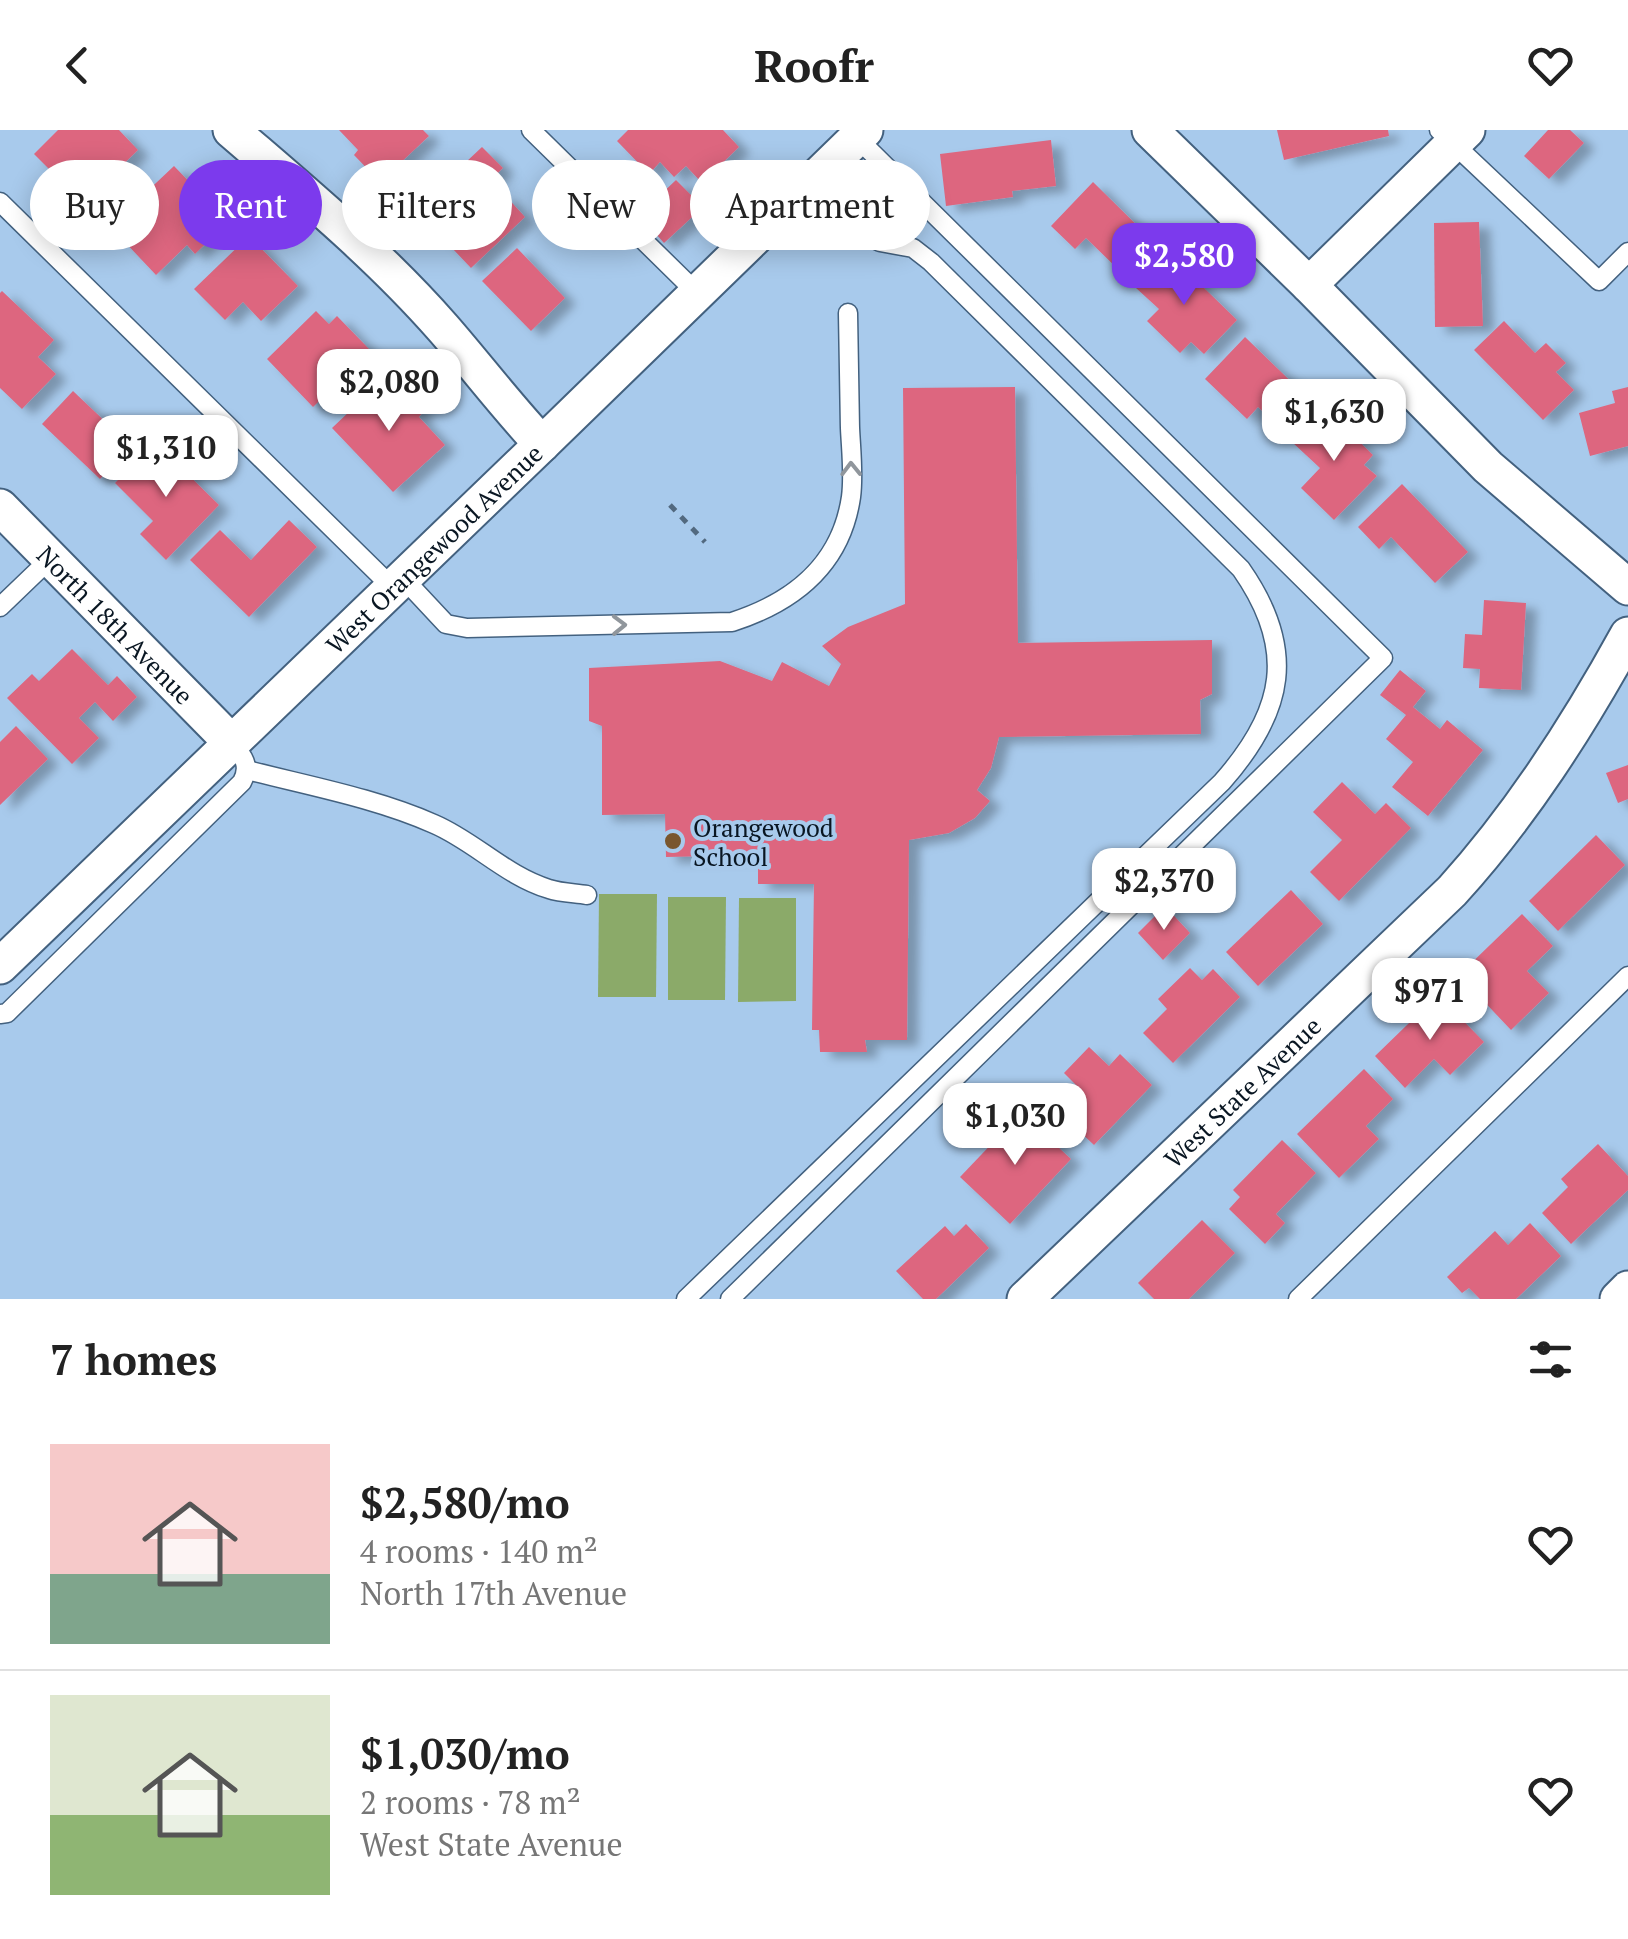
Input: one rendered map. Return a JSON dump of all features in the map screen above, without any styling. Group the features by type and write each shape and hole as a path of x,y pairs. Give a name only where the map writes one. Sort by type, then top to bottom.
{"street":[{"path":"231,130 346,229 442,327 542,444"},
{"path":"1150,130 1310,285 1488,467 1628,587"},
{"name":"West Orangewood Avenue","path":"831,160 856,133"},
{"path":"1310,285 1453,135"},
{"name":"West Orangewood Avenue","path":"0,966 240,756 398,583 742,250"},
{"name":"North 18th Avenue","path":"0,507 240,756"},
{"name":"West State Avenue","path":"1025,1299 1452,891 1489,851 1558,754 1628,635"},
{"path":"1618,1299 1628,1289"}],"lane":[{"path":"531,130 698,293"},
{"path":"730,1299 1383,658 856,133"},
{"path":"1453,135 1599,280 1628,252"},
{"path":"0,202 398,583 446,624 467,628 732,622 786,599 828,560 852,496 848,313"},
{"path":"686,1299 1222,782 1261,730 1274,693 1278,664 1272,627 1258,594 1240,569 916,250"},
{"path":"0,606 50,558"},
{"path":"0,1014 6,1014 242,782 240,756 431,822 520,876 550,890 587,895"},
{"path":"1298,1299 1628,976"}],"path":[{"path":"670,505 705,542"}],"green space":[{"path":"599,894 657,894 656,997 598,997"},
{"path":"668,897 726,897 725,1000 668,1000"},
{"path":"739,898 796,898 796,1001 738,1002"}],"building":[{"path":"58,130 119,130 138,150 128,160 40,160 34,154"},
{"path":"339,130 423,130 429,136 403,160 359,160 354,155 358,150"},
{"path":"628,130 723,130 739,147 726,160 690,160 690,170 686,166 674,177 670,160 635,160 617,141"},
{"path":"1277,130 1388,130 1389,136 1284,160"},
{"path":"1548,130 1570,130 1584,143 1549,179 1524,156"},
{"path":"1051,140 1056,186 1012,191 1013,197 946,206 940,154"},
{"path":"482,147 495,160 468,160"},
{"path":"174,166 179,171 182,250 156,275 132,250 159,250 159,180"},
{"path":"676,180 690,194 690,219 670,237 670,186"},
{"path":"1093,182 1154,242 1123,274 1086,238 1075,249 1051,226"},
{"path":"512,203 525,217 512,229"},
{"path":"1479,222 1483,326 1435,327 1434,223"},
{"path":"517,248 565,298 531,331 482,281"},
{"path":"234,250 263,250 298,286 261,321 243,302 225,320 194,289"},
{"path":"454,250 490,250 471,268"},
{"path":"1169,254 1237,320 1204,354 1191,342 1180,353 1147,321 1159,309 1136,288"},
{"path":"2,291 54,340 38,357 56,374 22,409 0,388"},
{"path":"316,311 329,324 337,316 371,351 313,407 267,359"},
{"path":"1504,321 1535,353 1546,343 1566,363 1556,372 1574,390 1543,420 1474,350"},
{"path":"1245,337 1309,399 1280,428 1258,407 1247,419 1205,379"},
{"path":"388,375 423,412 419,417 445,445 393,492 332,428"},
{"path":"1015,387 1018,643 1212,640 1212,694 1200,700 1201,734 999,737 991,768 977,790 990,801 975,818 949,833 909,840 907,1040 865,1040 867,1052 820,1052 819,1030 812,1030 814,884 758,884 758,855 666,857 665,814 602,815 602,726 589,721 589,668 720,661 772,681 782,662 829,686 841,664 822,646 848,627 905,604 903,388"},
{"path":"1628,387 1628,446 1590,456 1579,413 1615,403 1612,391"},
{"path":"73,391 131,446 100,479 42,424"},
{"path":"1325,408 1373,455 1364,465 1377,476 1334,520 1301,488 1320,468 1292,442"},
{"path":"155,442 219,505 166,560 140,534 153,521 115,483"},
{"path":"1402,484 1468,552 1435,583 1391,537 1379,549 1358,527"},
{"path":"289,520 317,547 249,617 190,560 220,530 251,560"},
{"path":"1484,600 1526,603 1521,690 1479,688 1480,669 1463,668 1465,634 1482,635"},
{"path":"72,649 108,685 117,676 137,697 113,721 95,702 79,718 99,738 72,764 7,698 32,674 39,681"},
{"path":"1400,670 1426,691 1413,707 1440,729 1447,720 1483,750 1428,816 1392,787 1413,762 1386,739 1406,715 1380,695"},
{"path":"16,726 48,759 0,805 0,742"},
{"path":"1628,765 1628,799 1618,803 1606,773"},
{"path":"1342,782 1375,814 1386,803 1411,828 1339,901 1310,872 1342,840 1313,812"},
{"path":"1596,835 1625,865 1558,931 1529,901"},
{"path":"1291,890 1323,924 1258,986 1226,952"},
{"path":"1165,906 1190,933 1163,960 1138,933"},
{"path":"1522,914 1553,946 1527,971 1549,993 1511,1030 1459,975"},
{"path":"1190,968 1202,980 1213,969 1240,997 1173,1063 1143,1033 1167,1009 1158,999"},
{"path":"1438,995 1484,1042 1450,1075 1434,1059 1405,1088 1375,1056"},
{"path":"1089,1047 1109,1066 1120,1054 1152,1085 1094,1145 1060,1113 1082,1091 1064,1073"},
{"path":"1364,1069 1393,1099 1366,1126 1379,1139 1339,1178 1297,1134"},
{"path":"1021,1113 1071,1159 1010,1224 960,1177"},
{"path":"1282,1140 1316,1173 1276,1214 1285,1223 1265,1244 1229,1209 1240,1197 1233,1190"},
{"path":"1598,1144 1628,1176 1628,1190 1571,1244 1542,1213 1568,1187 1561,1179"},
{"path":"1202,1220 1235,1253 1189,1299 1154,1299 1138,1283"},
{"path":"1530,1223 1561,1256 1516,1299 1480,1299 1469,1288 1462,1293 1447,1277 1495,1231 1508,1245"},
{"path":"966,1224 989,1248 936,1299 923,1299 896,1271 945,1226 954,1236"}],"place":[{"name":"Orangewood School","path":"673,841"}]}
